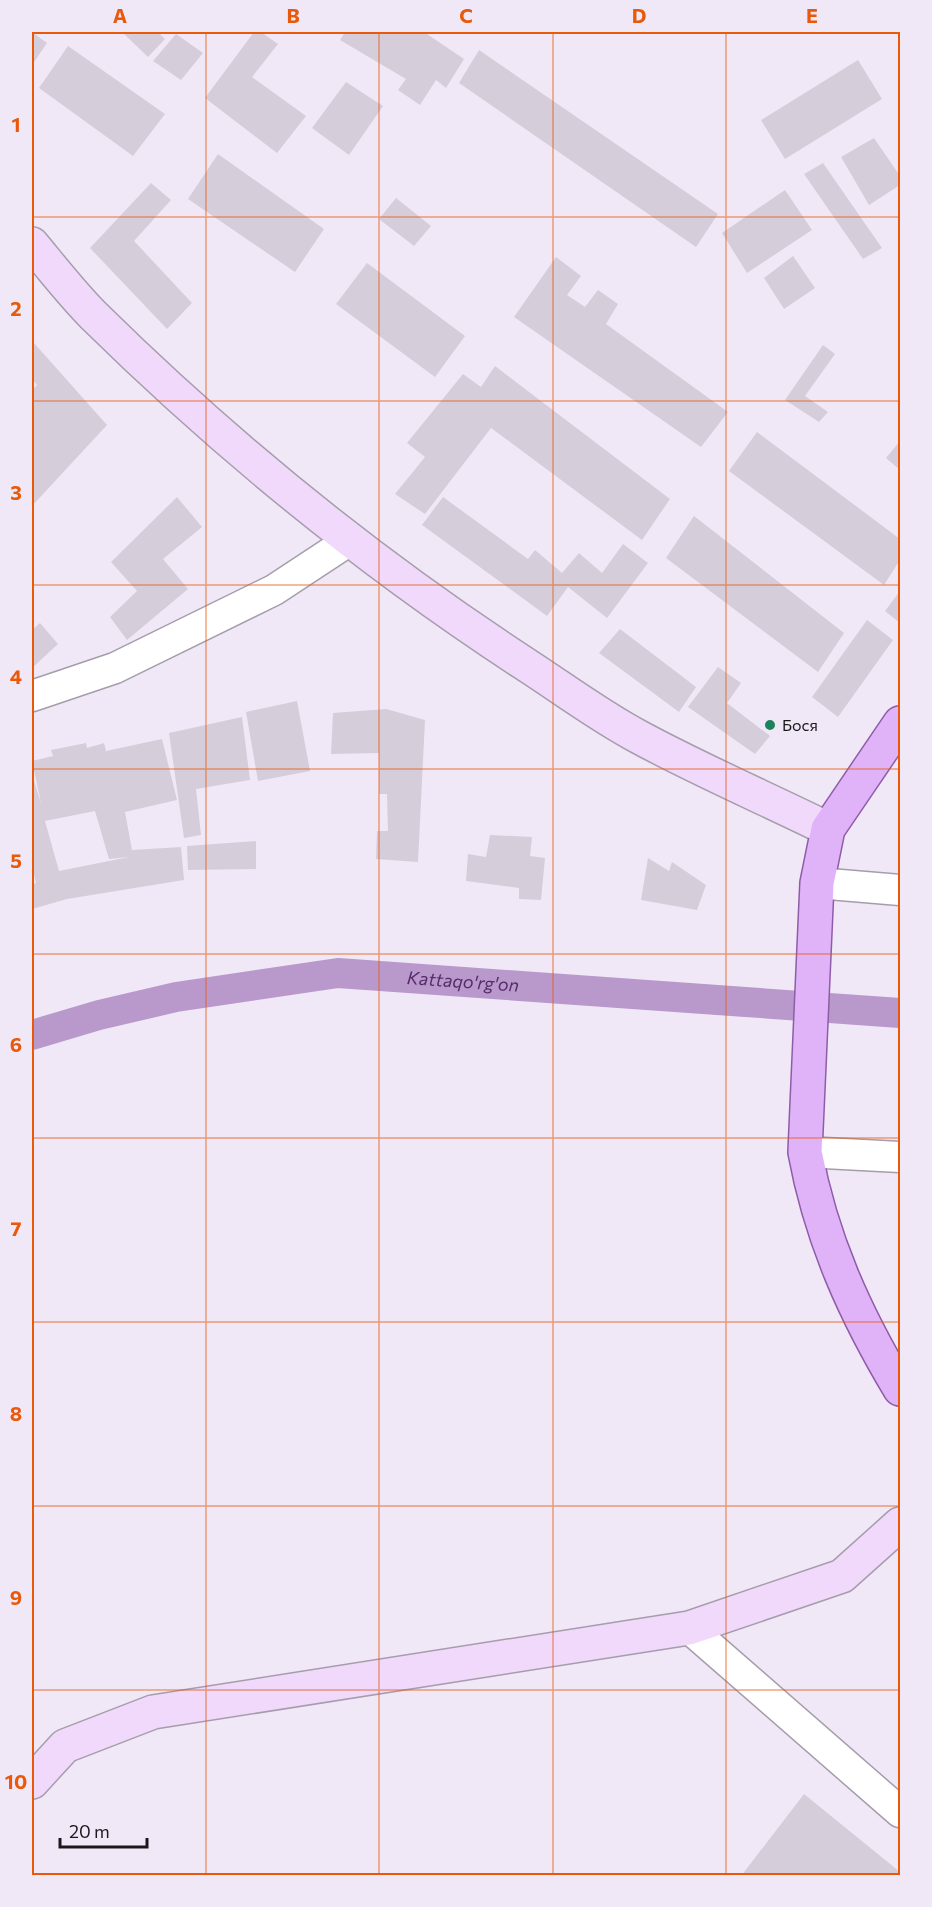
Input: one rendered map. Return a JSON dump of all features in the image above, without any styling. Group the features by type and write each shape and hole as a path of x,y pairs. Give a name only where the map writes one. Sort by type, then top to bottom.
{"main road":[{"path":"32,244 93,314 226,437 282,486 350,540 490,641 637,737 828,829"},
{"path":"900,723 828,829 817,883 805,1152 813,1194 842,1278 900,1389"},
{"path":"32,1782 65,1746 153,1712 689,1628 842,1576 900,1524"}],"street":[{"path":"32,696 114,668 263,596 350,540"},
{"path":"817,883 900,890"},
{"path":"805,1152 900,1157"},
{"path":"689,1628 900,1812"}],"building":[{"path":"32,32 47,43 32,65"},
{"path":"122,32 158,32 165,39 148,57"},
{"path":"254,32 261,32 278,44 252,77 306,116 277,153 205,98"},
{"path":"345,32 424,32 464,59 446,88 436,80 420,105 398,90 406,79 340,40"},
{"path":"176,34 203,53 181,80 153,61"},
{"path":"68,46 165,114 133,156 39,88"},
{"path":"479,50 718,214 696,247 459,83"},
{"path":"858,60 882,99 785,159 761,120"},
{"path":"346,82 383,106 349,155 312,128"},
{"path":"874,138 900,176 900,185 869,205 841,157"},
{"path":"218,154 324,229 295,272 188,199"},
{"path":"823,163 882,248 863,259 804,174"},
{"path":"151,183 171,200 134,241 192,303 167,329 90,248"},
{"path":"785,190 812,230 747,273 722,233"},
{"path":"396,198 431,226 414,246 379,219"},
{"path":"793,256 815,288 784,309 764,278"},
{"path":"556,257 581,276 567,295 585,307 598,290 618,304 606,324 728,412 701,447 514,317"},
{"path":"367,263 465,336 435,377 336,304"},
{"path":"34,343 107,425 32,506 32,390 37,385 32,379 32,345"},
{"path":"823,345 835,354 805,396 828,412 819,422 785,400"},
{"path":"495,366 670,499 642,540 491,428 425,514 395,494 425,457 407,443 463,374 481,387"},
{"path":"757,432 900,539 900,560 884,585 729,471"},
{"path":"900,441 900,470 886,458"},
{"path":"177,497 202,527 163,559 188,589 127,640 110,617 137,591 111,562"},
{"path":"443,497 528,559 535,550 562,573 579,553 602,573 623,544 648,563 607,618 568,587 547,616 422,525"},
{"path":"694,516 844,633 818,672 666,558"},
{"path":"900,591 900,623 885,611"},
{"path":"867,620 893,640 838,717 812,697"},
{"path":"40,623 58,644 32,668 32,630"},
{"path":"620,629 696,687 679,712 599,653"},
{"path":"718,667 741,683 727,703 770,736 755,754 688,707"},
{"path":"297,701 310,771 258,781 246,712"},
{"path":"386,709 425,720 418,862 376,859 377,831 388,831 387,794 379,794 379,753 331,754 333,713"},
{"path":"242,717 250,780 196,789 201,835 184,838 169,733"},
{"path":"162,739 177,800 125,812 132,850 181,847 184,880 67,899 32,909 32,884 36,883 32,866 32,774 41,803 32,761 53,756 51,750 86,743 87,748 104,743 106,751","holes":["95,811 109,859 129,857 59,871 45,821"]},
{"path":"490,835 532,837 530,856 545,858 541,900 519,899 519,888 466,881 468,854 486,857"},
{"path":"256,841 256,869 188,870 187,846"},
{"path":"648,858 669,871 672,862 706,885 697,910 641,900"},
{"path":"804,1794 900,1872 900,1876 741,1876"}],"waterway":[{"name":"Kattaqo'rg'on","path":"32,1035 99,1015 176,997 338,973 900,1013"}],"place":[{"name":"Бося","path":"770,725"}]}
